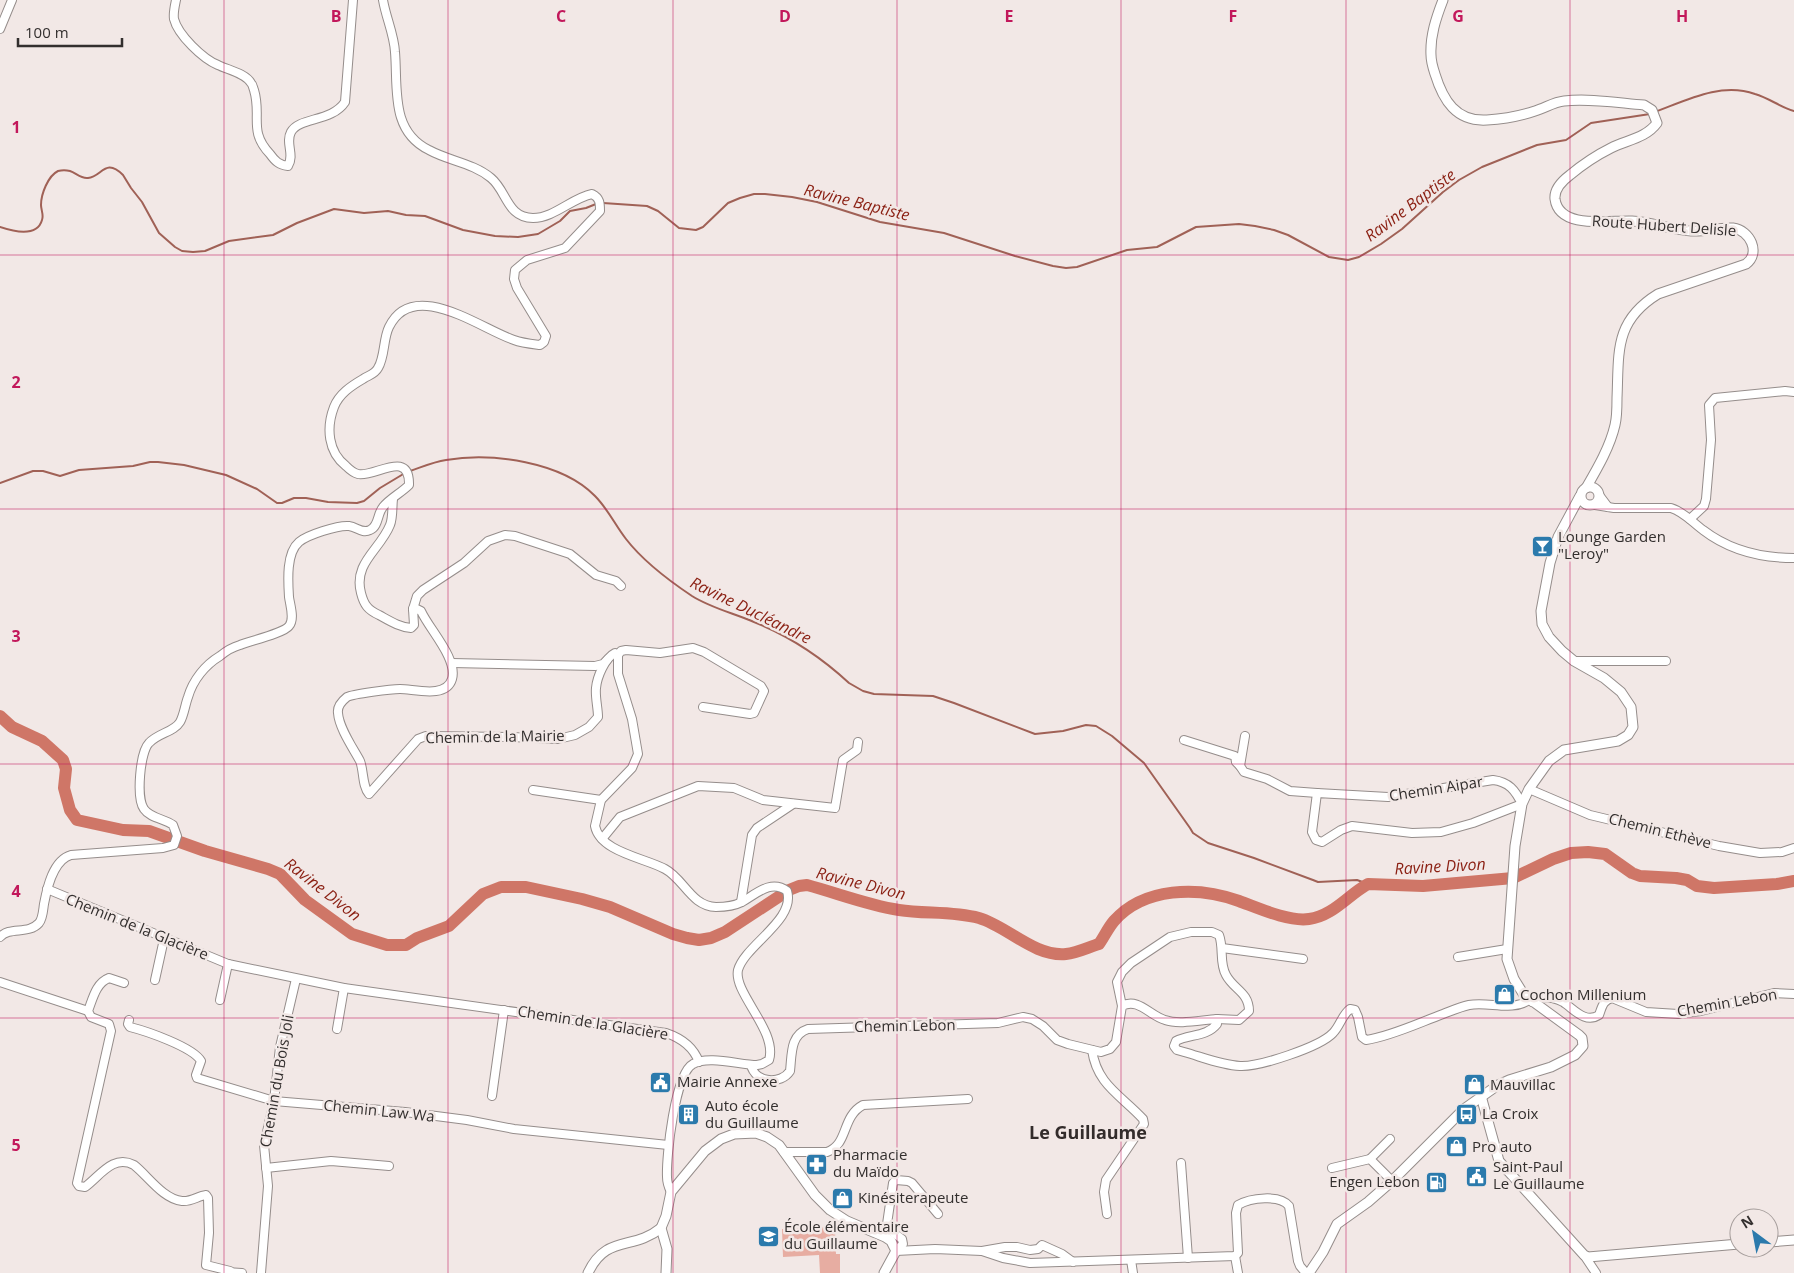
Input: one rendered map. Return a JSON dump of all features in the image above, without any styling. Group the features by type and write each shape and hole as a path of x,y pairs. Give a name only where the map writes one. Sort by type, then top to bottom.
{"main road":[{"name":"Route Hubert Delisle","path":"1443,0 1434,25 1431,56 1439,86 1449,105 1460,114 1469,118 1485,120 1533,112 1561,102 1581,100 1644,105 1652,110 1657,123 1652,128 1638,138 1610,149 1570,175 1559,185 1554,195 1558,210 1564,215 1596,222 1631,221 1652,223 1682,230 1702,231 1734,228 1744,232 1752,242 1754,250 1751,260 1746,264 1658,294 1647,301 1626,326 1620,341 1615,425 1595,473 1586,488"},
{"name":"Route Hubert Delisle","path":"1595,473 1598,492"},
{"path":"1308,1273 1323,1252 1337,1224 1368,1202 1392,1181 1452,1119 1480,1096 1509,1080 1531,1074 1575,1055 1583,1046 1582,1038 1579,1035 1531,1001 1520,990 1507,959 1515,846 1522,804 1529,789 1550,761 1564,750 1618,741 1628,735 1633,727 1631,707 1621,692 1604,678 1574,661 1562,651 1549,637 1542,624 1541,611 1550,562 1558,537 1572,512 1582,500 1581,492 1589,487 1598,492 1598,500 1595,504 1582,500"},
{"path":"1480,1096 1500,1161 1584,1255 1588,1257 1729,1245"},
{"path":"588,1273 597,1257 607,1249 622,1243 642,1240 653,1235 661,1228 666,1216 671,1192 705,1151 721,1139 734,1134 756,1133 767,1137 779,1145 815,1195 830,1210 847,1221 891,1241 896,1251 884,1273"},
{"path":"661,1228 667,1249 666,1273"},
{"path":"1779,1241 1794,1240"}],"street":[{"path":"0,29 12,0"},
{"path":"176,0 174,18 179,29 194,49 215,64 241,75 251,82 257,100 256,126 260,144 281,165 288,166 291,161 290,132 296,126 333,114 345,102 354,0"},
{"path":"0,937 4,933 28,930 37,925 41,920 47,889 58,864 66,856 163,848 174,844 177,836 173,826 144,809 139,794 146,749 149,743 161,733 175,728 180,722 188,695 202,670 210,663 238,645 281,632 289,626 292,618 289,596 291,554 298,543 309,536 341,527 348,526 361,531 368,531 374,528 383,506 409,485 409,480 404,470 396,467 387,467 368,474 358,474 341,462 333,450 329,437 330,419 337,400 348,389 374,373 380,366 389,328 397,316 408,308 430,306 445,309 514,340 540,345 544,342 546,336 517,288 514,279 515,270 527,260 565,248 600,211 598,197 592,194 586,195 554,212 542,216 534,218 522,217 513,210 493,180 480,170 428,150 416,141 401,122 397,94 395,50 383,0"},
{"path":"1690,519 1704,506 1706,499 1711,440 1709,405 1711,401 1715,398 1785,391 1794,392"},
{"path":"1598,492 1608,507"},
{"path":"393,499 391,524 361,569 359,586 363,604 368,609 402,627 411,628 414,625 413,609 417,596 423,590 464,563 488,541 505,535 515,536 570,554 596,575 616,581 621,586"},
{"path":"1595,504 1608,507 1671,508 1679,510 1715,538 1736,548 1765,556 1794,558"},
{"path":"413,609 421,611 452,663 595,666 603,664 615,653 618,655"},
{"path":"671,1192 667,1178 668,1146 676,1100 683,1076 688,1067 699,1062 726,1062 757,1066 766,1062 770,1056 765,1032 739,982 738,972 741,963 749,952 772,930 788,901 787,891 778,886 768,887 741,902 724,907 705,905 692,896 667,870 612,847 602,839 596,826 601,800 632,768 638,754 632,719 618,674 618,655 621,651 626,650 660,653 692,648 704,652 761,686 764,692 754,713 750,714 704,707"},
{"name":"Chemin de la Mairie","path":"452,663 452,679 442,690 422,692 397,689 349,696 339,704 337,712 339,720 360,762 366,791 369,794 418,739 426,736 511,736 558,739 575,735 589,727 598,717 597,681 607,660"},
{"path":"1574,661 1666,660"},
{"path":"1240,766 1245,736"},
{"path":"1184,740 1235,756 1236,762 1240,766"},
{"path":"602,839 620,817 698,786 734,788 763,800 835,808 843,760 857,750 858,742"},
{"name":"Chemin Aipar","path":"1240,766 1244,772 1267,779 1290,791 1317,794 1388,797 1493,780 1503,782 1513,788 1522,804"},
{"name":"Chemin Ethève","path":"1529,789 1590,815 1734,849 1760,853 1782,852 1794,848"},
{"path":"533,790 601,800"},
{"path":"1317,794 1312,832 1316,840 1322,842 1341,830 1352,826 1412,833 1442,832 1473,823 1522,804"},
{"path":"741,902 752,835 757,828 793,804"},
{"name":"Chemin de la Glacière","path":"47,889 228,964 344,988 666,1033 681,1038 688,1044 695,1052 699,1062"},
{"path":"1191,932 1212,932 1219,935 1222,948 1223,966 1226,976 1243,993 1249,1003 1250,1011 1239,1020 1217,1019 1177,1022 1164,1020 1137,1004 1128,1003 1122,1006 1117,982 1122,972 1170,937 1191,932"},
{"path":"155,980 164,939"},
{"path":"1222,948 1303,959"},
{"path":"1458,957 1507,948"},
{"name":"Chemin de la Glacière","path":"220,1000 228,964"},
{"path":"88,1011 99,984 104,980 109,978 124,983"},
{"name":"Chemin du Bois Joli","path":"262,1273 268,1186 264,1145 274,1101 280,1048 296,979"},
{"path":"0,982 88,1011 91,1017 109,1024 111,1031 77,1182 82,1188 85,1187 107,1167 121,1161 134,1165 165,1194 176,1200 190,1200 206,1195 209,1212 206,1265 242,1273"},
{"path":"337,1029 344,988"},
{"name":"Chemin Lebon","path":"1217,1019 1217,1024 1207,1033 1184,1036 1174,1046 1184,1052 1241,1066 1284,1056 1326,1039 1340,1024 1350,1008 1355,1010 1362,1037 1366,1040 1465,1006 1474,1004 1512,1005 1531,1001 1539,997 1554,998 1582,1016 1589,1018 1598,1015 1603,1004 1612,998 1646,1012 1678,1014 1701,1011 1774,993 1794,994"},
{"name":"Chemin Lebon","path":"751,1065 756,1074 766,1080 783,1078 790,1071 792,1046 795,1040 799,1034 808,1029 998,1024 1023,1017 1032,1019 1043,1026 1057,1040 1101,1052 1110,1049 1116,1042 1122,1006"},
{"name":"Chemin de la Glacière","path":"492,1096 504,1010"},
{"name":"Chemin Law Wa","path":"129,1020 128,1024 130,1027 154,1034 195,1053 201,1061 196,1075 197,1078 274,1101 405,1112 467,1120 514,1129 668,1146"},
{"path":"1092,1050 1094,1063 1100,1075 1110,1088 1143,1119 1144,1124 1106,1180 1104,1192 1107,1214"},
{"path":"784,1152 827,1152 833,1150 839,1144 851,1114 863,1105 968,1099"},
{"path":"1332,1168 1370,1158 1390,1139"},
{"path":"1370,1158 1392,1181"},
{"path":"266,1168 331,1161 389,1166"},
{"path":"1181,1163 1188,1258"},
{"path":"896,1251 903,1244 902,1239 888,1229 887,1224 893,1183 896,1180 912,1183 938,1214"},
{"path":"1238,1273 1235,1256 1238,1253 1236,1213 1238,1205 1246,1200 1277,1198 1289,1206 1298,1261 1300,1266 1308,1273"},
{"path":"896,1251 935,1249 982,1251 1004,1247 1030,1250 1038,1249 1042,1245 1062,1254 1073,1262"},
{"path":"982,1251 1003,1258 1030,1263 1235,1256"},
{"path":"1584,1255 1596,1273"},
{"path":"1132,1260 1133,1273"},
{"path":"217,1273 230,1271"}],"shaded area":[{"path":"835,1227 836,1254 840,1254 840,1273 820,1273 819,1255 783,1257 782,1229"}],"waterway":[{"name":"Ravine Baptiste","path":"1655,112 1704,94 1730,90 1755,94 1794,111"},
{"name":"Ravine Baptiste","path":"603,203 647,206 658,211 679,228 696,230 703,227 728,203 740,198 754,194 792,197 817,202 880,222 944,233 1015,256 1066,268 1077,267 1127,250 1157,247 1196,227 1239,224 1274,230 1288,235 1329,257 1348,260 1359,257 1381,244 1402,229 1443,192 1482,167 1537,145 1566,140 1591,123 1650,114"},
{"name":"Ravine Baptiste","path":"0,227 24,232 39,226 43,218 41,201 48,181 54,173 64,170 88,178 108,168 117,170 123,175 142,202 159,233 182,251 193,252 205,251 229,241 273,235 297,223 334,209 364,213 388,211 406,215 425,216 463,230 495,236 518,237 538,234 560,221 570,211 596,204"},
{"name":"Ravine Ducléandre","path":"410,471 446,460 484,457 525,462 564,475 581,484 595,496 604,506 622,534 656,570 692,596 707,604 767,628 792,641 816,656 849,683 863,691 874,694 933,696 1035,734 1063,731 1086,725 1096,726 1112,736 1144,763 1193,833 1208,843 1318,882 1357,880 1368,884"},
{"name":"Ravine Ducléandre","path":"0,483 33,471 43,471 60,476 79,470 158,462 184,465 226,475 257,489 277,503 294,498 357,503 364,501 380,488 405,473"},
{"name":"Ravine Divon","path":"0,716 12,727 42,741 63,760 66,769 64,788 70,810 77,820 123,830 149,831 205,851 268,869 280,874 305,900 352,934 387,945 406,945 417,938 449,926 483,894 501,887 526,887 582,899 610,907 673,934 699,940 711,938 725,932 789,890 807,885 887,908 959,914 979,918 1000,927 1043,951 1054,954 1066,954 1099,944 1114,921 1140,901 1172,893 1189,892 1223,896 1264,911 1292,918 1309,919 1333,910 1368,884 1423,886 1513,878 1553,859 1571,853 1588,852 1605,854 1632,873 1640,876 1676,878 1687,880 1697,886 1714,888 1777,884 1794,881"}],"place":[{"name":"Lounge Garden \"Leroy\"","path":"1542,546"},
{"name":"Cochon Millenium","path":"1504,995"},
{"name":"Mairie Annexe","path":"661,1082"},
{"name":"Mauvillac","path":"1474,1085"},
{"name":"La Croix","path":"1466,1114"},
{"name":"Auto école du Guillaume","path":"689,1115"},
{"name":"Pro auto","path":"1456,1147"},
{"name":"Pharmacie du Maïdo","path":"817,1164"},
{"name":"Saint-Paul Le Guillaume","path":"1477,1176"},
{"name":"Engen Lebon","path":"1436,1182"},
{"name":"Kinésiterapeute","path":"842,1198"},
{"name":"École élémentaire du Guillaume","path":"768,1236"}],"district":[{"name":"Le Guillaume","path":"1088,1133"}]}
